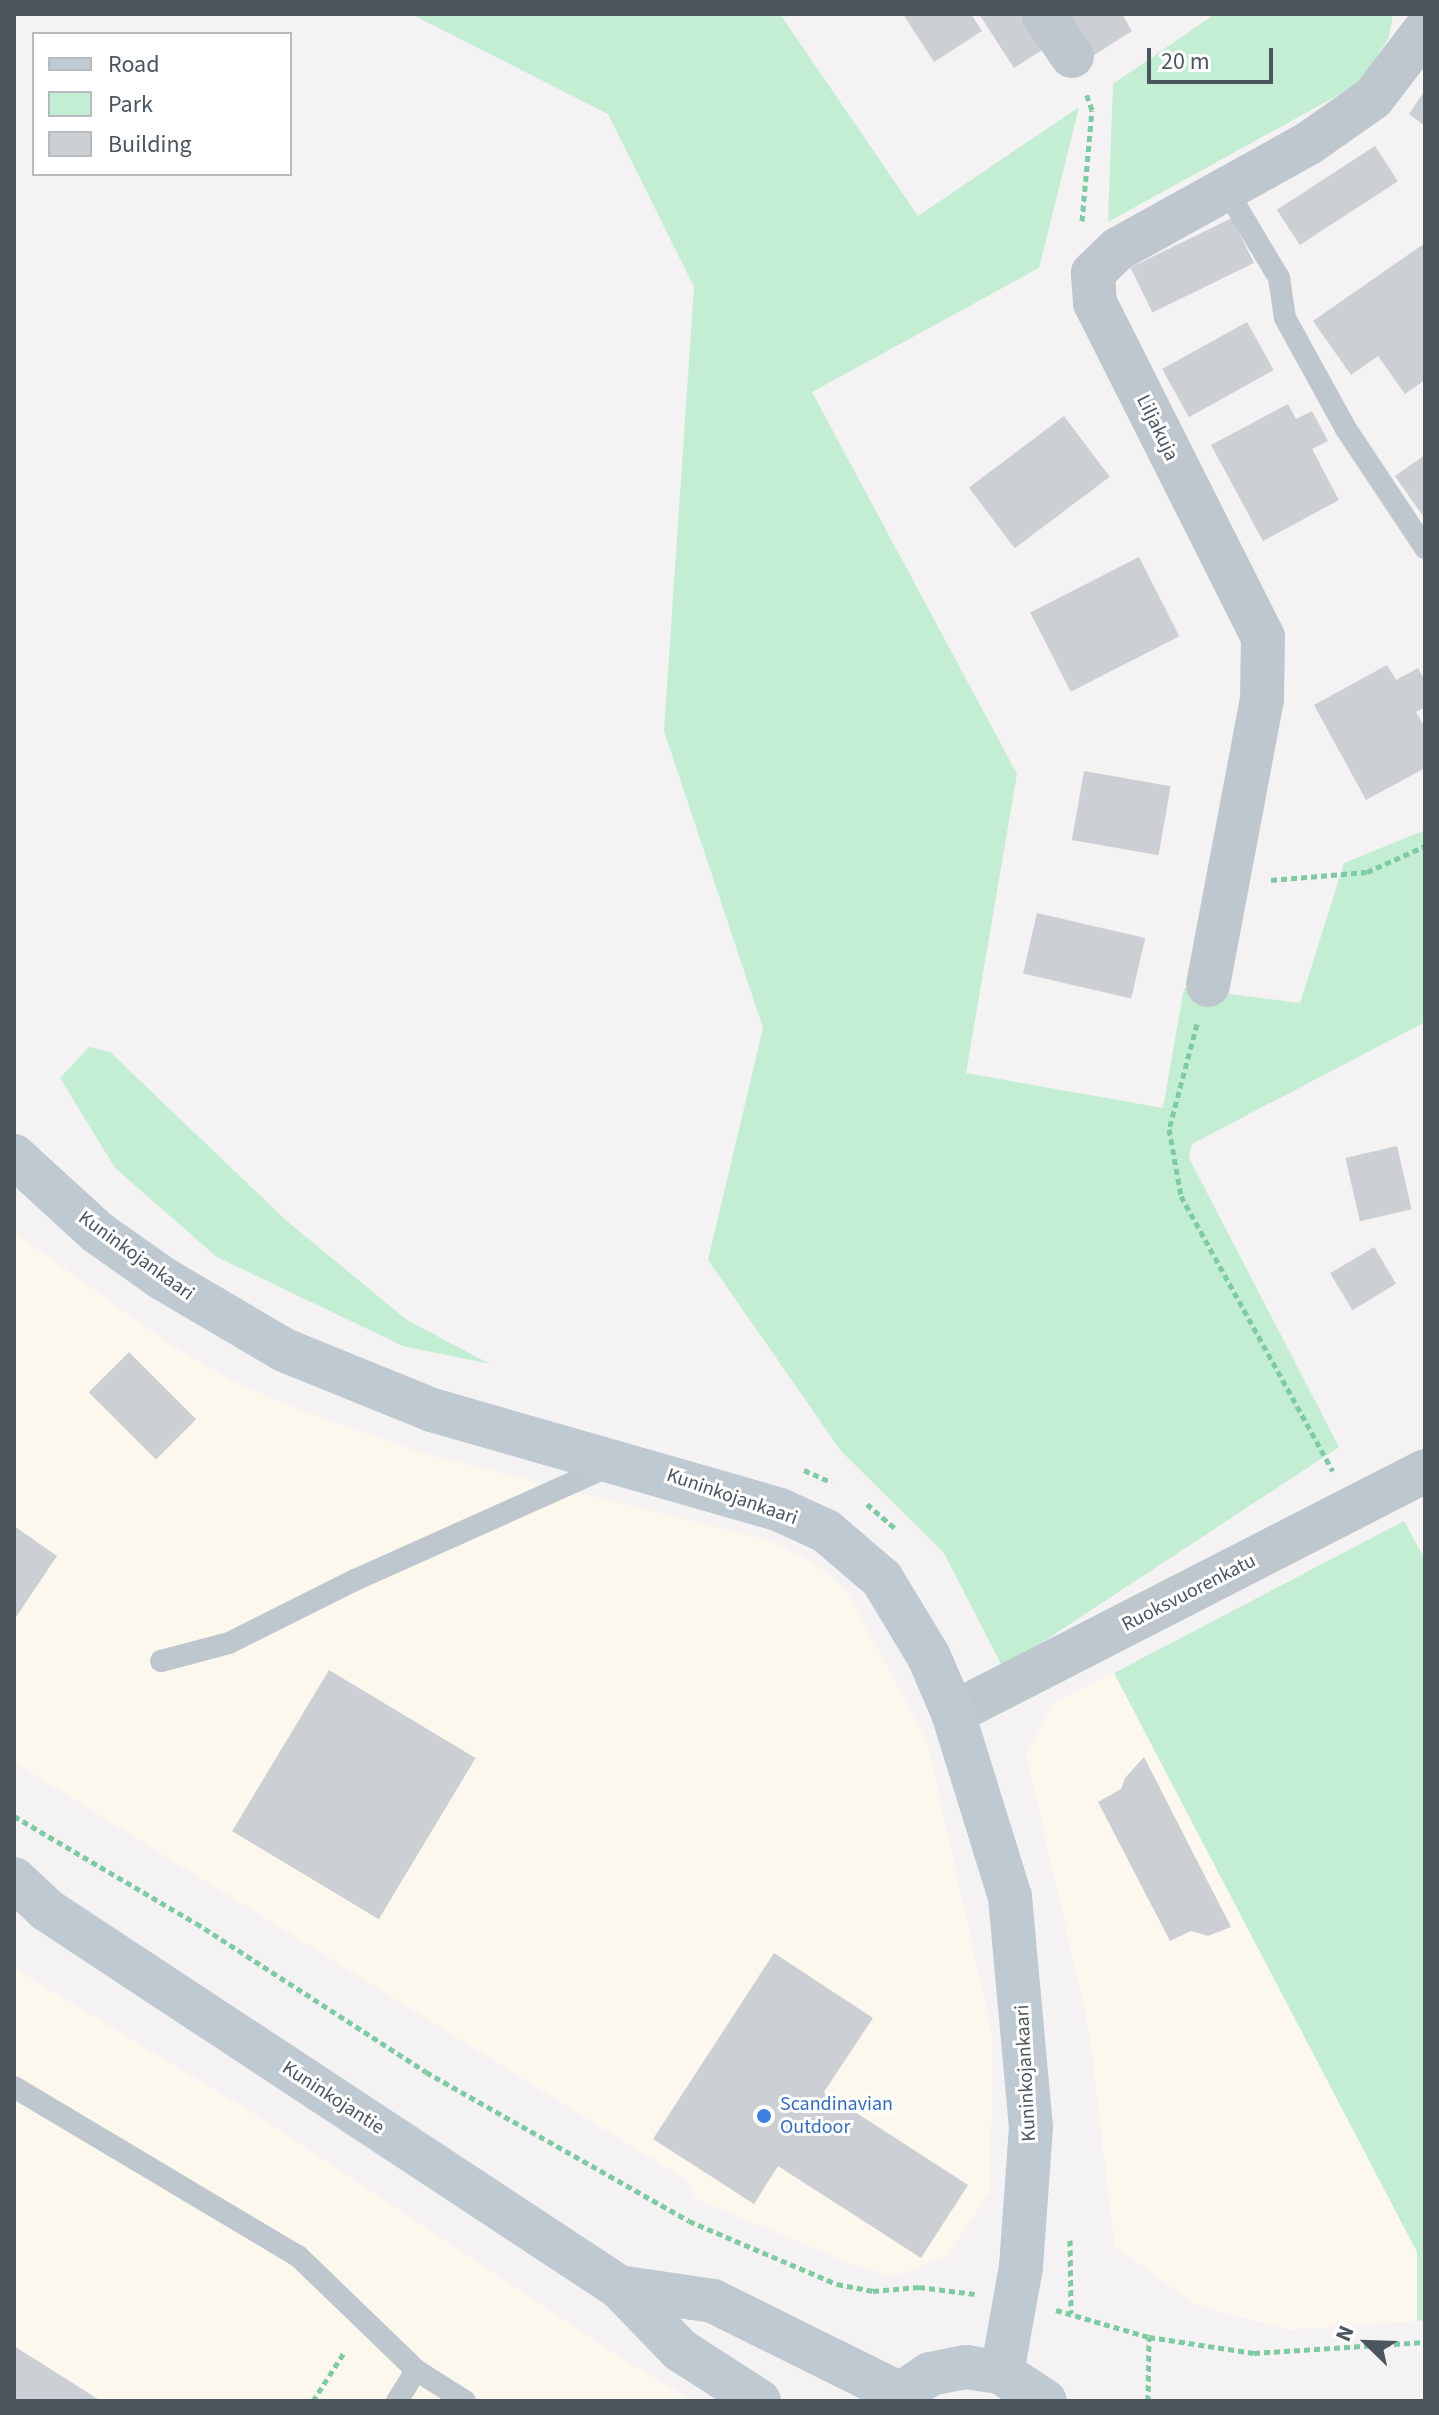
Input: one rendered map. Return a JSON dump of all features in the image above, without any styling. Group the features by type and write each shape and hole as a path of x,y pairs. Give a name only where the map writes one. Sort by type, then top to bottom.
{"street":[{"path":"1043,14 1072,56"},
{"path":"1093,273 1118,249 1309,143 1373,98 1425,30"},
{"name":"Liljakuja","path":"1093,273 1095,303 1263,637 1262,700 1230,884 1208,985"},
{"name":"Kuninkojankaari","path":"14,1156 110,1241 218,1314 284,1350 432,1410 620,1461 780,1510 857,1552 904,1611 953,1713 1010,1897 1028,2059 1028,2197 1002,2373"},
{"name":"Ruoksvuorenkatu","path":"953,1713 1425,1471"},
{"name":"Kuninkojantie","path":"14,1879 30,1906 619,2287 680,2350 759,2401"},
{"name":"Kuninkojantie","path":"619,2287 713,2301 894,2397"},
{"path":"894,2397 930,2374 966,2367 1002,2373 1045,2401"}],"lane":[{"path":"1226,189 1279,278 1285,318 1346,429 1425,548"},
{"path":"161,1661 229,1643 355,1580 620,1461"},
{"path":"14,2087 298,2256 416,2370 465,2401"},
{"path":"397,2401 416,2370"}],"path":[{"path":"1072,56 1092,110 1082,218 1093,273"},
{"path":"1230,884 1367,872 1425,846"},
{"path":"1208,985 1169,1129 1181,1196 1354,1508"},
{"path":"788,1466 817,1473 841,1488"},
{"path":"852,1495 898,1531"},
{"path":"14,1816 196,1923 426,2072 689,2221 837,2284 873,2291 919,2287 956,2291"},
{"path":"1070,2234 1071,2313 1149,2337 1254,2353 1425,2342"},
{"path":"1148,2401 1149,2337"},
{"path":"313,2401 345,2351"}],"shaded area":[{"path":"14,1232 172,1346 233,1381 295,1408 425,1454 772,1541 813,1562 848,1592 927,1742 993,2038 990,2191 947,2257 894,2276 857,2266 696,2199 689,2182 14,1762"},
{"path":"1114,1673 1417,2252 1417,2321 1288,2330 1196,2305 1115,2247 1088,2025 1026,1753 1054,1703"},
{"path":"14,1968 263,2119 626,2361 694,2401 14,2401"}],"green space":[{"path":"411,14 780,14 918,216 1079,107 1039,268 812,392 1017,774 966,1073 1163,1108 1184,988 1300,1003 1344,863 1425,830 1425,1022 1192,1144 1189,1158 1339,1447 1003,1668 944,1553 841,1451 708,1260 763,1028 664,731 694,287 608,114"},
{"path":"1215,14 1393,14 1389,37 1362,82 1108,222 1113,84"},
{"path":"89,1047 110,1052 288,1222 407,1320 490,1364 403,1346 217,1257 115,1168 60,1078"},
{"path":"1404,1521 1425,1560 1425,2320 1417,2321 1417,2252 1114,1673"}],"building":[{"path":"903,14 971,14 982,31 934,62"},
{"path":"979,14 1019,14 1042,50 1014,68"},
{"path":"1064,14 1122,14 1132,31 1091,57"},
{"path":"1425,90 1425,126 1409,114"},
{"path":"1375,146 1398,181 1300,245 1277,210"},
{"path":"1232,218 1254,263 1152,312 1130,268"},
{"path":"1425,243 1425,380 1405,394 1378,356 1351,375 1313,321"},
{"path":"1247,322 1274,370 1189,417 1162,369"},
{"path":"1288,404 1296,419 1312,411 1328,441 1312,449 1339,500 1263,541 1211,445"},
{"path":"1064,416 1110,477 1015,548 969,488"},
{"path":"1425,455 1425,519 1395,476"},
{"path":"1139,557 1179,636 1071,692 1030,612"},
{"path":"1387,665 1396,680 1418,668 1425,681 1425,707 1416,712 1425,728 1425,768 1366,800 1314,705"},
{"path":"1084,771 1171,786 1159,855 1072,840"},
{"path":"1037,913 1145,938 1131,998 1023,973"},
{"path":"1397,1146 1412,1209 1360,1221 1345,1158"},
{"path":"1374,1247 1396,1284 1352,1310 1330,1273"},
{"path":"129,1352 196,1419 156,1459 89,1392"},
{"path":"14,1526 57,1556 14,1620"},
{"path":"329,1670 476,1758 379,1919 232,1831"},
{"path":"1144,1757 1231,1927 1208,1936 1191,1931 1170,1941 1098,1802 1121,1789 1125,1778"},
{"name":"Scandinavian Outdoor","path":"774,1953 873,2018 824,2092 968,2185 921,2258 778,2166 754,2204 653,2139"},
{"path":"14,2346 101,2401 14,2401"}],"place":[{"name":"Scandinavian Outdoor","path":"764,2116"}]}
